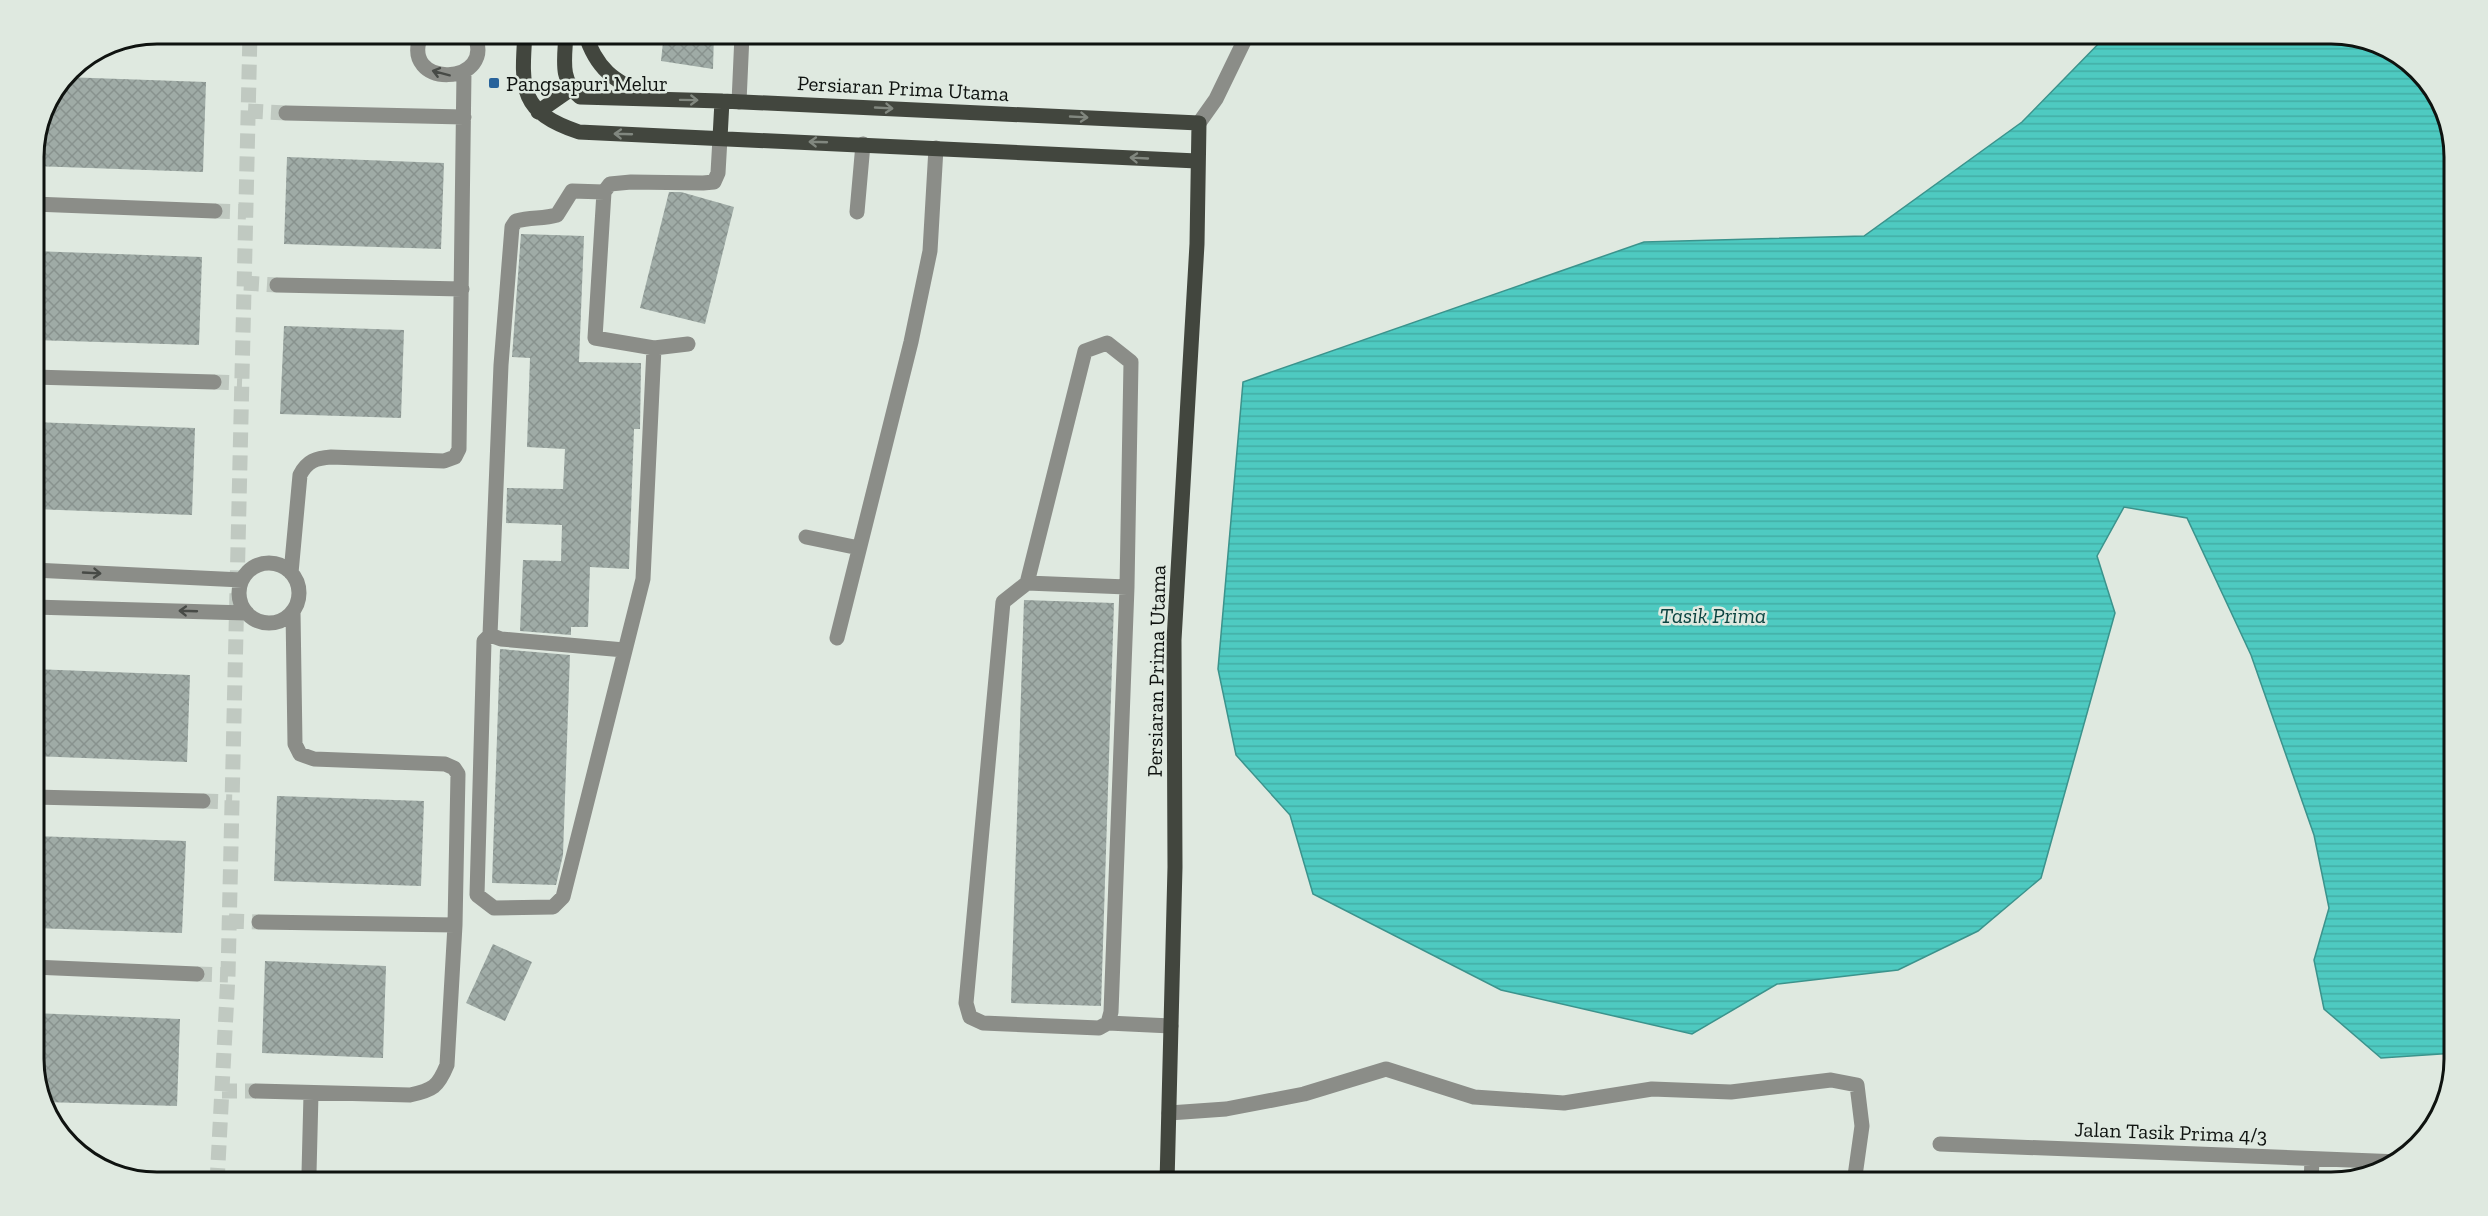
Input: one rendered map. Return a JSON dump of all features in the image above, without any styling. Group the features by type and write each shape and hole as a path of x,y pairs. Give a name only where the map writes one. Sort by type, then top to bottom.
{"main road":[{"path":"524,44 522,71 528,94 538,112 554,124 579,132 1197,160"},
{"path":"538,112 571,89 566,82 566,44"},
{"path":"588,44 591,54 618,83 655,100"},
{"name":"Persiaran Prima Utama","path":"571,89 580,97 591,98 722,101 1199,123 1197,244 1174,640 1175,867 1167,1172"},
{"path":"720,138 722,101"}],"street":[{"path":"419,44 418,50 421,60 435,74 445,76 464,72"},
{"path":"291,573 300,475 305,465 316,458 331,457 444,461 455,458 459,449 464,72 476,57 476,44"},
{"path":"739,102 742,44"},
{"path":"1199,123 1216,99 1243,44"},
{"path":"286,113 464,117"},
{"path":"688,344 654,348 595,338 604,192 610,184 631,182 714,182 718,173 720,138"},
{"path":"857,212 863,144"},
{"path":"837,638 911,342 930,251 936,148"},
{"path":"604,192 572,191 566,196 557,215 549,218 531,217 516,221 512,227 501,364 490,635 484,641 477,895 494,908 553,907 563,897 643,579 654,348"},
{"path":"44,204 215,211"},
{"path":"277,285 462,289"},
{"path":"1108,1023 1111,1012 1126,587 1131,362 1107,343 1085,351 1027,583 1003,602 966,1003 970,1017 982,1023 1099,1028 1108,1023 1171,1026"},
{"path":"44,377 214,382"},
{"path":"806,537 859,548"},
{"path":"266,563 283,566 297,582 298,602 285,618 275,622 255,620 247,613 238,594 242,580 249,570 266,563"},
{"path":"44,571 242,580"},
{"path":"1027,583 1126,587"},
{"path":"44,607 247,613"},
{"path":"256,1091 410,1095 428,1091 440,1082 447,1065 455,925 458,774 454,768 446,764 314,759 300,754 295,744 293,611"},
{"path":"490,635 501,639 624,650"},
{"path":"44,797 202,801"},
{"path":"259,922 455,925"},
{"path":"44,967 197,974"},
{"path":"1169,1113 1226,1109 1304,1094 1386,1069 1474,1097 1564,1103 1652,1089 1731,1092 1831,1080 1857,1085 1862,1126 1856,1172"},
{"path":"309,1172 311,1094"},
{"name":"Jalan Tasik Prima 4/3","path":"1940,1144 2381,1161"},
{"path":"2311,1172 2312,1159"}],"water":[{"name":"Tasik Prima","path":"2098,44 2346,44 2375,52 2394,63 2416,82 2433,106 2439,120 2444,149 2444,1054 2381,1058 2324,1009 2314,960 2329,908 2314,835 2251,655 2187,518 2124,507 2097,556 2115,613 2041,878 1978,931 1898,970 1777,984 1692,1034 1501,990 1313,894 1290,815 1236,755 1218,669 1243,382 1644,242 1864,236 2022,122"}],"building":[{"path":"663,44 714,44 713,69 661,61"},
{"path":"77,77 206,82 203,172 44,166 44,142 47,127 55,106"},
{"path":"287,157 444,163 441,249 284,244"},
{"path":"669,192 681,192 734,207 705,324 640,308"},
{"path":"521,234 584,236 579,362 641,363 640,429 634,429 629,569 590,567 588,627 571,627 571,635 520,631 523,560 561,561 562,525 506,523 507,488 563,489 565,449 527,447 530,358 512,357"},
{"path":"44,251 202,257 199,345 44,340"},
{"path":"284,326 404,330 401,418 280,414"},
{"path":"44,422 195,428 192,515 44,509"},
{"path":"1024,600 1114,603 1101,1006 1011,1003"},
{"path":"500,649 570,655 563,855 556,885 492,883"},
{"path":"44,669 190,675 187,762 44,756"},
{"path":"277,796 424,801 421,886 274,881"},
{"path":"44,836 186,841 182,933 44,928"},
{"path":"493,944 532,962 505,1021 466,1003"},
{"path":"265,961 386,966 383,1058 262,1053"},
{"path":"44,1013 180,1019 177,1106 52,1102 44,1067"}],"tunnel":[{"path":"218,1172 228,975 250,44"},
{"path":"248,111 286,113"},
{"path":"215,211 246,212"},
{"path":"244,283 277,285"},
{"path":"214,382 242,383"},
{"path":"203,801 232,802"},
{"path":"229,921 259,922"},
{"path":"197,974 228,975"},
{"path":"222,1091 256,1091"}],"place":[{"name":"Pangsapuri Melur","path":"494,83"}]}
